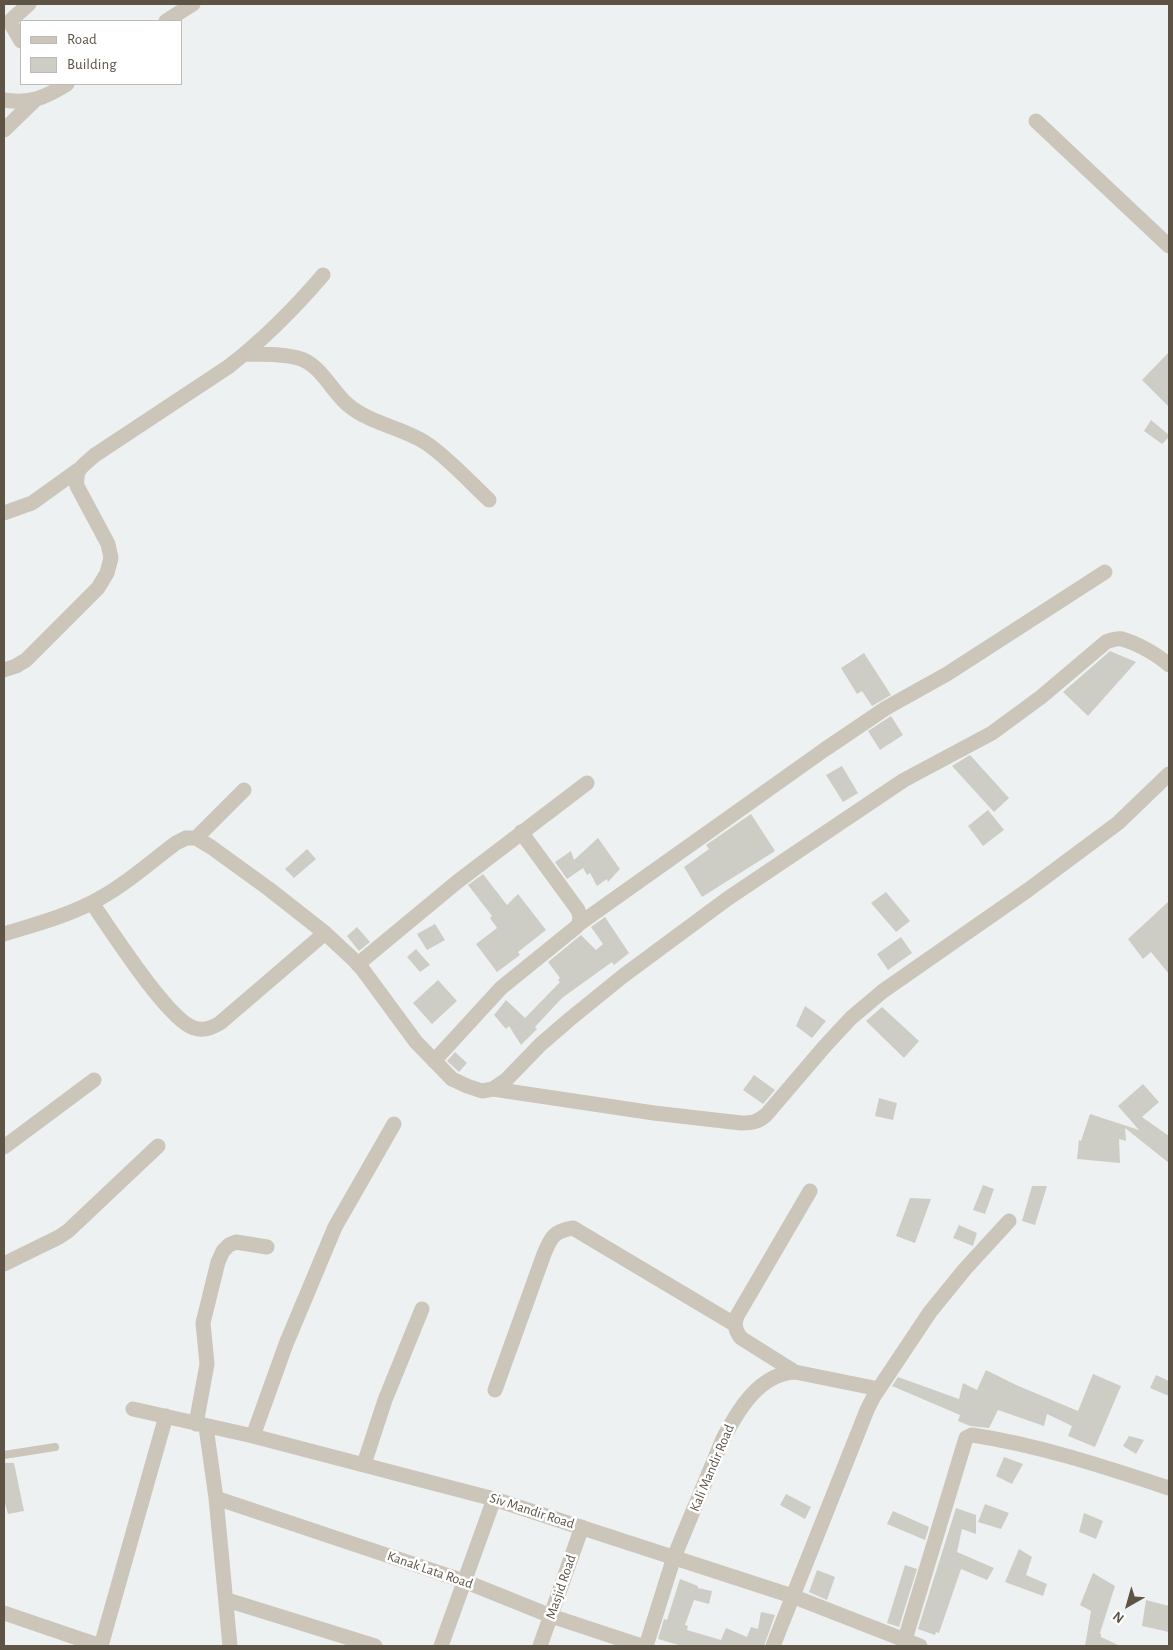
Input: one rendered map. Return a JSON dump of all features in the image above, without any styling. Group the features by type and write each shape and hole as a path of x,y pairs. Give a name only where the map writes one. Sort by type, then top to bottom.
{"street":[{"path":"20,39 11,24 7,21 29,4"},
{"path":"168,20 193,4"},
{"path":"4,130 34,101 56,86"},
{"path":"4,100 34,101"},
{"path":"1036,121 1169,246"},
{"path":"4,513 32,503 78,470 95,455 228,367 294,308 323,275"},
{"path":"244,354 303,359 316,370 346,404 366,417 414,436 426,444 489,500"},
{"path":"4,670 26,660 98,588 107,573 111,558 108,544 77,486 78,470"},
{"path":"434,1061 501,988 579,924 886,708 947,674 1105,572"},
{"path":"493,1089 506,1080 541,1044 570,1019 679,934 904,780 992,733 1042,697 1106,642 1122,639 1160,657 1169,665"},
{"path":"4,934 72,912 92,903 176,843 186,838 196,838 211,846 325,933 358,964 416,1042 452,1078 467,1086 482,1090 493,1089 654,1113 754,1123 766,1115 851,1018 884,991 1028,890 1118,823 1169,774"},
{"path":"358,964 457,882 587,783"},
{"path":"196,838 244,790"},
{"path":"521,832 578,910 579,924"},
{"path":"92,903 165,1003 186,1024 195,1028 212,1028 220,1023 325,933"},
{"path":"4,1147 94,1080"},
{"path":"253,1436 286,1344 335,1227 394,1124"},
{"path":"4,1264 68,1231 158,1146"},
{"path":"795,1372 741,1338 734,1324 810,1191"},
{"path":"773,1646 867,1410 930,1312 965,1269 1009,1221"},
{"path":"495,1390 544,1254 554,1235 561,1230 573,1228 734,1324"},
{"path":"230,1646 216,1498 201,1426 208,1364 203,1322 218,1262 223,1251 229,1245 236,1242 267,1246"},
{"path":"364,1464 385,1400 422,1309"},
{"name":"Kali Mandir Road","path":"644,1646 674,1557 723,1439 737,1412 758,1388 767,1381 786,1372 795,1372 879,1389"},
{"name":"Siv Mandir Road","path":"133,1409 201,1426 253,1436 494,1499 792,1596 904,1644 920,1646"},
{"path":"4,1613 101,1646 166,1416"},
{"path":"904,1644 966,1438 972,1435 1037,1448 1103,1466 1169,1488"},
{"name":"Kanak Lata Road","path":"216,1498 464,1581 551,1616 644,1646"},
{"path":"441,1646 494,1499"},
{"name":"Masjid Road","path":"540,1646 582,1527"},
{"path":"227,1600 375,1646"}],"lane":[{"path":"4,1455 54,1447"}],"building":[{"path":"1169,352 1169,407 1142,380"},
{"path":"1151,420 1169,435 1162,444 1144,431"},
{"path":"1110,651 1136,662 1088,716 1063,692"},
{"path":"864,653 891,695 872,706 862,691 857,694 841,668"},
{"path":"891,716 903,735 880,750 868,731"},
{"path":"970,755 1009,798 994,812 952,766"},
{"path":"842,766 858,793 843,802 826,775"},
{"path":"988,810 1004,830 983,846 968,826"},
{"path":"751,814 775,851 702,897 684,867 709,849 706,845"},
{"path":"598,838 620,869 608,882 607,879 597,886 590,873 587,875 583,868 567,879 555,862 571,851 574,860"},
{"path":"307,849 316,859 294,878 285,869"},
{"path":"483,874 507,905 518,894 546,930 518,952 520,955 497,972 476,944 497,928 490,918 492,916 468,885"},
{"path":"886,892 910,921 896,932 871,903"},
{"path":"1169,901 1169,974 1151,952 1143,959 1128,939"},
{"path":"605,917 629,953 614,965 612,962 562,998 535,1027 537,1029 521,1045 509,1026 506,1029 494,1015 506,1000 525,1018 560,982 558,980 560,978 548,962 581,935 596,950 603,944 591,927"},
{"path":"435,924 445,940 427,950 417,934"},
{"path":"357,927 370,942 359,951 347,936"},
{"path":"901,937 912,953 888,970 877,954"},
{"path":"416,949 430,965 420,972 407,957"},
{"path":"438,980 457,1001 432,1024 413,1003"},
{"path":"805,1006 826,1021 812,1038 796,1026"},
{"path":"882,1007 919,1041 904,1058 866,1021"},
{"path":"455,1052 467,1063 459,1072 447,1061"},
{"path":"754,1075 775,1090 763,1104 743,1090"},
{"path":"1143,1084 1159,1102 1142,1117 1169,1136 1169,1163 1125,1128 1126,1141 1119,1139 1120,1163 1077,1159 1079,1140 1081,1141 1090,1114 1139,1130 1118,1106"},
{"path":"879,1098 897,1103 893,1120 875,1116"},
{"path":"983,1185 994,1189 985,1214 973,1210"},
{"path":"1032,1186 1047,1186 1035,1225 1022,1221"},
{"path":"910,1198 931,1199 915,1243 896,1236"},
{"path":"959,1225 977,1233 973,1246 953,1238"},
{"path":"986,1370 1078,1411 1093,1374 1121,1386 1095,1447 1068,1436 1072,1426 1047,1414 1044,1426 998,1410 989,1428 970,1426 958,1421 960,1415 892,1386 898,1377 959,1399 963,1383 977,1390"},
{"path":"1156,1375 1169,1381 1169,1396 1150,1388"},
{"path":"1129,1436 1144,1440 1136,1454 1123,1446"},
{"path":"1004,1457 1023,1464 1012,1484 996,1476"},
{"path":"4,1463 14,1463 24,1511 8,1514 4,1500"},
{"path":"786,1494 811,1507 805,1519 780,1505"},
{"path":"985,1504 1009,1513 1001,1529 978,1522"},
{"path":"956,1508 976,1515 976,1534 962,1529 957,1552 994,1568 987,1580 961,1569 939,1633 936,1632 935,1635 918,1629"},
{"path":"893,1511 929,1527 925,1540 887,1524"},
{"path":"1084,1513 1103,1521 1096,1539 1079,1532"},
{"path":"1019,1549 1032,1557 1026,1575 1047,1584 1043,1596 1005,1582"},
{"path":"905,1565 917,1569 899,1627 887,1623"},
{"path":"817,1570 835,1577 827,1600 809,1592"},
{"path":"1093,1573 1115,1586 1100,1633 1101,1637 1120,1646 1085,1646 1091,1611 1080,1605"},
{"path":"680,1579 698,1586 698,1588 712,1591 709,1604 694,1600 685,1625 688,1626 687,1630 721,1640 726,1628 747,1637 751,1627 758,1629 761,1612 775,1615 764,1646 682,1646 658,1639 664,1619 667,1620"},
{"path":"1146,1600 1169,1606 1169,1632 1142,1626"}]}
